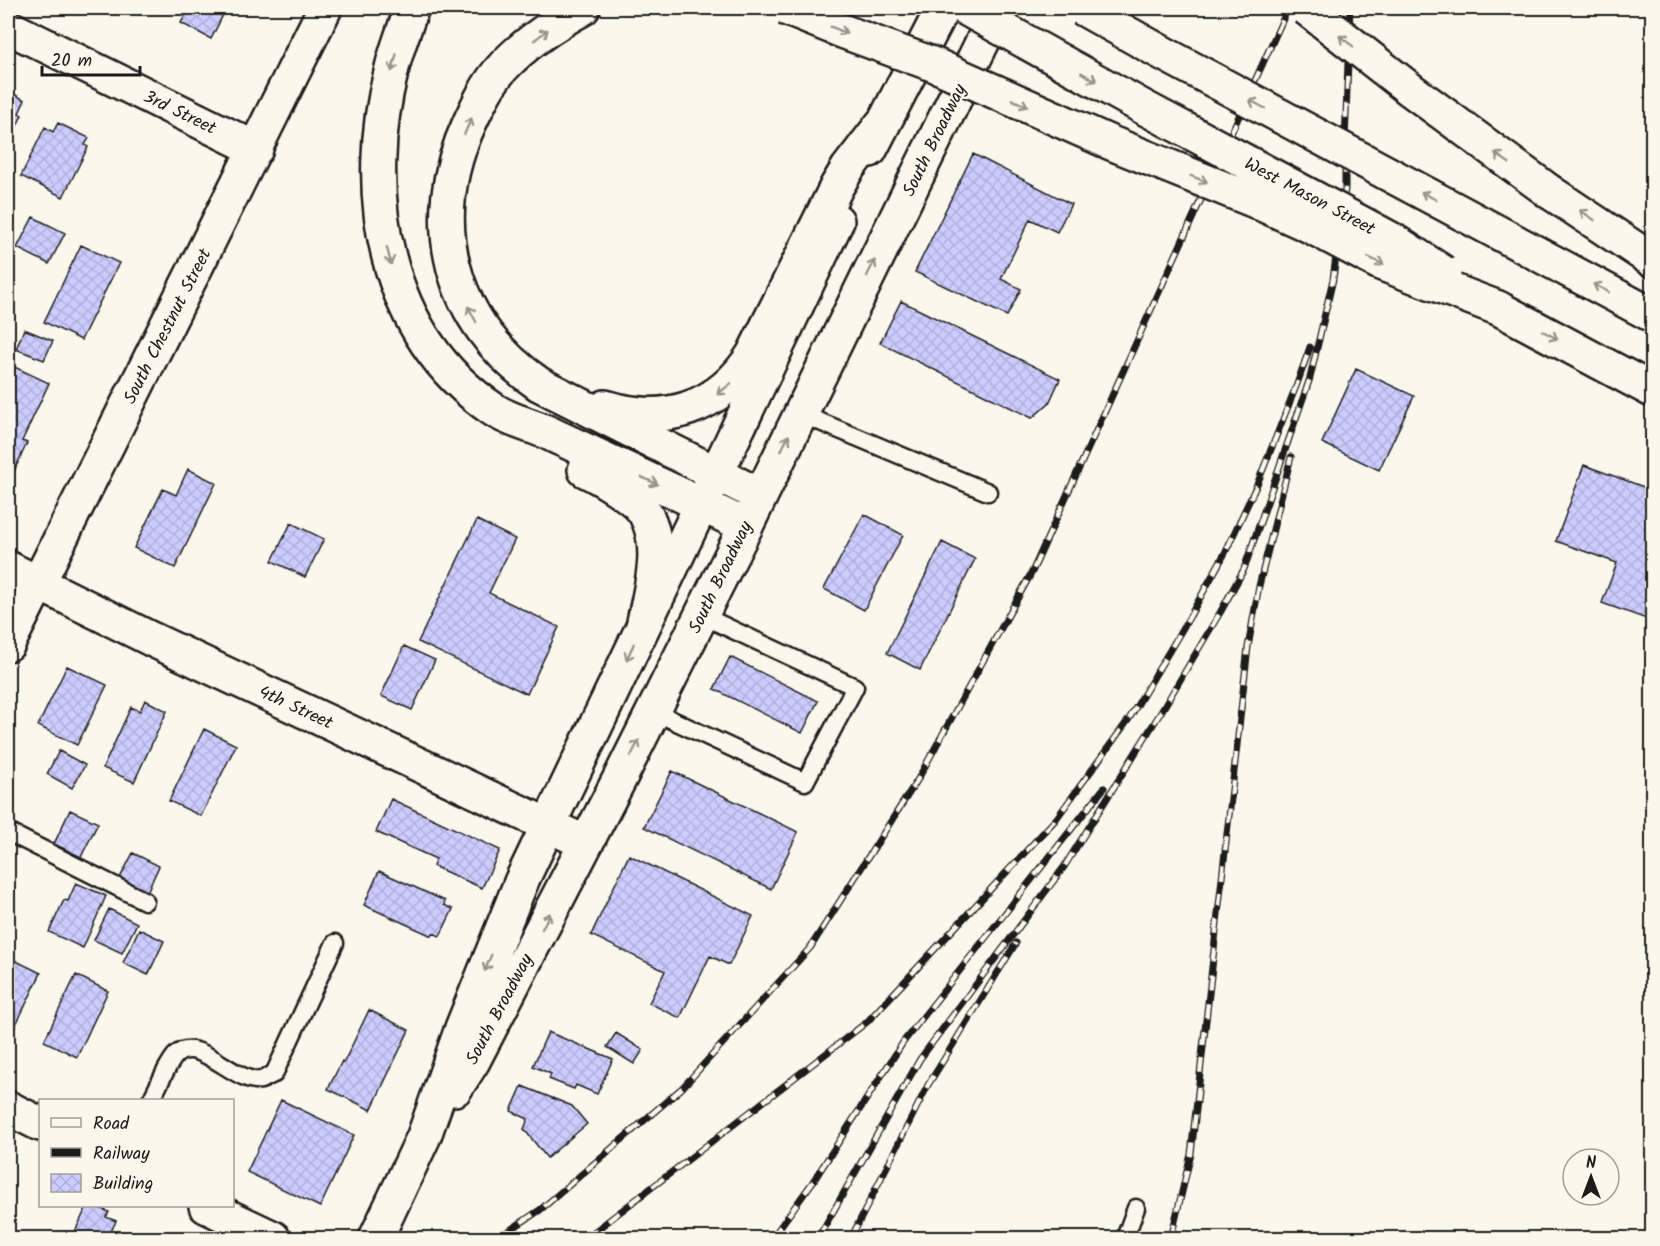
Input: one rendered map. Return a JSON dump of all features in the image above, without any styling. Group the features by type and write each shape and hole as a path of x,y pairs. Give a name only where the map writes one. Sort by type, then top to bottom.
{"main road":[{"name":"South Chestnut Street","path":"8,644 325,8"},
{"path":"412,8 392,69 379,151 378,187 382,225 397,284 411,319 425,343 450,373 525,439 605,480 644,511 651,526 654,543 653,577 644,622"},
{"path":"583,8 541,33 502,67 487,89 465,133 452,174 448,199 449,243 459,285 474,319 492,345 507,360 539,384 759,495"},
{"path":"785,8 935,65 1111,143 1264,205 1380,263 1498,308"},
{"name":"South Broadway","path":"376,1239 424,1136 462,1028 522,880 547,825 780,343 882,124 944,8"},
{"name":"West Mason Street","path":"965,8 1143,107 1391,238 1498,308 1653,390"},
{"name":"South Broadway","path":"424,1136 473,1061 586,843 746,526 759,495 999,8"},
{"path":"1082,8 1653,315"},
{"path":"1306,8 1495,153 1653,260"},
{"name":"3rd Street","path":"8,27 256,149"},
{"path":"539,384 613,409 649,414 664,414 690,408 723,390 736,379 753,355 837,186 882,124"},
{"path":"496,412 540,428 746,526"},
{"name":"4th Street","path":"8,568 151,639 586,843"},
{"path":"8,1108 39,1124"},
{"path":"208,1207 273,1239"}],"lane":[{"path":"800,413 988,492"},
{"path":"653,711 805,782 855,687 701,615"},
{"path":"8,831 145,901"},
{"path":"153,1099 174,1057 182,1051 201,1052 246,1078 261,1080 274,1074 334,943"},
{"path":"1125,1239 1136,1208"}],"building":[{"path":"155,8 169,8 166,13"},
{"path":"189,8 236,8 233,12 226,9 211,39 181,23"},
{"path":"8,91 25,100 19,113 22,115 8,145"},
{"path":"58,123 89,138 85,145 88,147 63,197 21,176 45,127 53,132"},
{"path":"973,154 1071,204 1057,232 1030,219 1001,279 1021,289 1007,316 915,272"},
{"path":"33,217 65,233 49,264 17,248"},
{"path":"81,245 119,263 81,340 44,322"},
{"path":"901,301 1060,379 1049,403 1032,418 880,343"},
{"path":"24,329 53,341 44,360 16,349"},
{"path":"8,364 49,383 22,441 27,443 9,482 8,397 12,388 8,386"},
{"path":"1356,369 1414,396 1379,470 1322,443"},
{"path":"1584,465 1652,490 1652,621 1602,603 1617,563 1556,541"},
{"path":"188,469 216,483 175,568 134,548 163,489 176,495"},
{"path":"864,514 903,535 864,610 824,589"},
{"path":"477,520 515,539 489,593 559,627 527,694 418,642"},
{"path":"291,523 324,539 305,577 272,561"},
{"path":"942,542 975,559 920,670 887,653"},
{"path":"404,646 435,660 412,710 381,696"},
{"path":"730,657 818,701 802,733 714,689"},
{"path":"67,666 107,685 77,745 38,726"},
{"path":"145,700 167,711 134,782 103,768 131,707 140,711"},
{"path":"204,729 236,745 201,816 169,801"},
{"path":"59,751 85,765 72,788 47,774"},
{"path":"672,771 798,832 771,889 644,827"},
{"path":"391,799 500,850 482,888 433,866 436,859 376,832"},
{"path":"70,810 98,823 81,857 54,844"},
{"path":"133,853 159,866 147,892 120,878"},
{"path":"629,855 753,916 729,965 710,956 680,1018 649,1003 665,971 591,935"},
{"path":"379,871 445,901 444,905 453,909 440,936 433,933 432,936 364,905"},
{"path":"76,883 106,896 83,948 49,932 64,900 68,901"},
{"path":"109,909 137,923 122,953 94,940"},
{"path":"139,929 164,941 148,975 123,963"},
{"path":"8,957 41,973 9,1039 8,1038"},
{"path":"76,975 108,991 77,1057 44,1041"},
{"path":"369,1010 409,1030 371,1110 328,1089"},
{"path":"548,1032 613,1059 597,1094 576,1085 574,1089 549,1079 551,1074 533,1066"},
{"path":"616,1033 643,1050 634,1064 607,1047"},
{"path":"522,1086 572,1106 587,1124 547,1158 524,1129 528,1119 511,1111"},
{"path":"281,1100 354,1135 320,1207 247,1172"},
{"path":"87,1207 97,1207 109,1212 106,1217 116,1221 108,1238 72,1238"}],"railway":[{"path":"498,1238 540,1210 682,1088 810,948 918,779 1032,572 1288,8"},
{"path":"818,1238 920,1059 1064,867 1161,712 1244,569 1310,378 1333,279 1345,189 1350,8"},
{"path":"586,1238 867,1022 1056,819 1129,719 1225,553 1258,482 1310,347"},
{"path":"1171,1238 1191,1154 1248,647 1259,586 1291,457"},
{"path":"772,1238 812,1183 904,1041 1104,788"},
{"path":"851,1238 928,1085 1016,943"}]}
